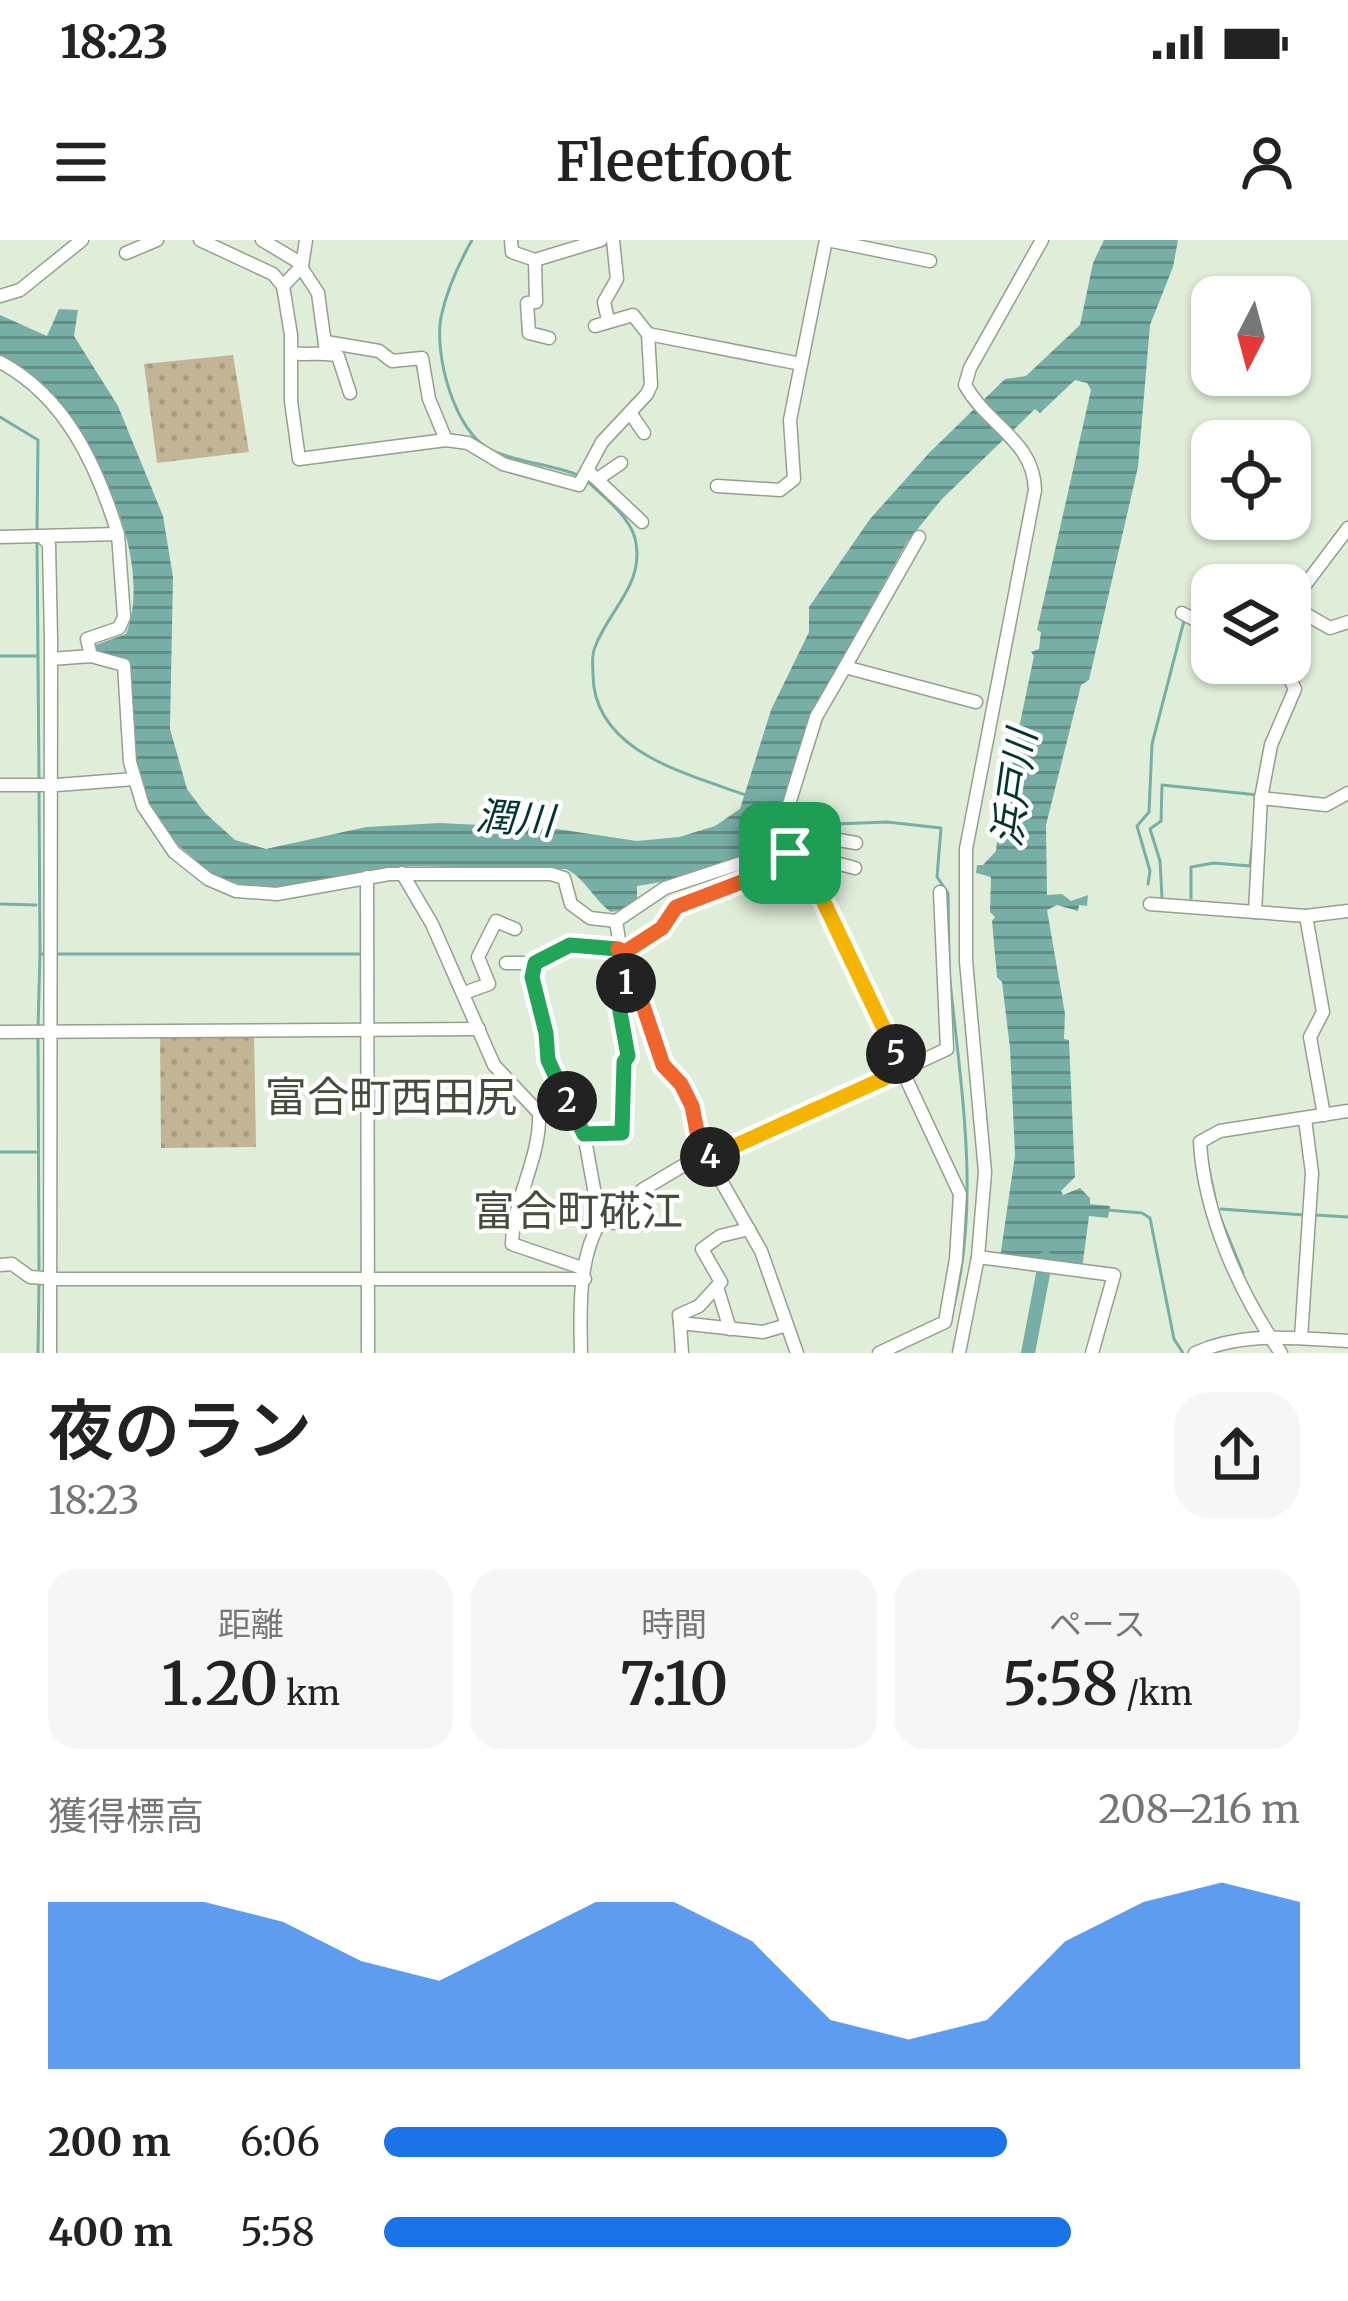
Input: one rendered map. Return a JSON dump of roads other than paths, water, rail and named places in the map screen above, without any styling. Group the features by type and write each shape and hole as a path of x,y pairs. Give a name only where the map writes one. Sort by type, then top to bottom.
{"street":[{"path":"0,296 20,290 82,240"},
{"path":"126,253 157,240"},
{"path":"200,240 273,274 283,286 299,459 446,440 468,443 502,464 588,476 621,464"},
{"path":"262,240 302,266 318,292 326,347 340,358 350,393"},
{"path":"283,286 302,266 306,240"},
{"path":"511,240 512,252 536,260 601,240"},
{"path":"588,476 602,442 632,414 651,386 648,334 635,316 602,323 604,302 617,279 613,240"},
{"path":"717,486 780,490 794,479 790,420 826,240 930,261"},
{"path":"959,1353 978,1257 984,1138 967,961 966,849 1035,490 1030,458 975,403 965,385 1042,240"},
{"path":"536,260 536,302 527,303 529,334 549,338"},
{"path":"648,334 801,364"},
{"path":"292,353 310,357 326,347 379,351 392,361 422,358 429,399 446,440"},
{"path":"0,362 52,401 72,427 105,493 118,534 124,616 119,628 87,639 91,656"},
{"path":"632,414 644,434"},
{"path":"588,476 641,522"},
{"path":"1348,528 1290,605 1330,628 1348,622"},
{"path":"0,537 118,534"},
{"path":"37,537 50,544 51,654 41,785 53,956 43,1031 50,1353"},
{"path":"51,654 91,656 128,670 127,742 143,806 165,842 196,871 219,884 236,891 277,894 402,873 551,874 564,878 571,904 590,918 616,923 665,889 750,860 781,830 817,717 920,537"},
{"path":"1182,613 1191,618"},
{"path":"845,667 976,702"},
{"path":"1255,912 1261,799 1271,745 1295,689 1292,684"},
{"path":"0,785 134,779"},
{"path":"1261,799 1326,806 1348,794"},
{"path":"781,830 856,843"},
{"path":"801,854 960,1194 945,1322 880,1353"},
{"path":"506,963 535,963 570,945 622,949 662,928 683,902 760,875 782,856 801,854 855,868"},
{"path":"402,873 464,993 494,1065 539,1113 540,1131 516,1212 512,1276"},
{"path":"367,877 368,1353"},
{"path":"600,1222 641,1224 642,1190 947,1049 940,892"},
{"path":"1150,904 1306,916 1348,911"},
{"path":"1306,916 1324,1012 1310,1037 1324,1114"},
{"path":"464,993 489,984 478,957 496,920 515,929"},
{"path":"616,923 663,1065 681,1084 692,1106 699,1142 749,1229 775,1285 797,1353"},
{"path":"535,963 532,977 548,1060 584,1134 600,1222 584,1273 581,1353"},
{"path":"584,1134 623,1130 628,1056 617,995 633,977"},
{"path":"0,1032 479,1029"},
{"path":"1281,1353 1234,1267 1216,1219 1200,1142 1220,1131 1348,1111"},
{"path":"1301,1338 1312,1174 1305,1119"},
{"path":"682,1353 679,1315 699,1306 721,1282 702,1249 720,1236 749,1229"},
{"path":"512,1244 584,1273"},
{"path":"978,1257 1114,1275 1093,1353"},
{"path":"0,1265 12,1264 30,1277 48,1278 584,1273"},
{"path":"717,1287 730,1329"},
{"path":"680,1323 763,1332 787,1325"},
{"path":"1195,1353 1227,1341 1270,1336 1348,1341"}],"water":[{"path":"1104,240 1178,240 1173,267 1150,325 1138,467 1089,680 1081,685 1046,825 1047,895 1062,894 1071,901 1088,895 1087,906 1079,905 1078,911 1057,905 1047,910 1065,1014 1064,1039 1069,1040 1075,1177 1061,1191 1063,1195 1080,1188 1090,1204 1110,1206 1108,1218 1089,1216 1082,1269 1000,1258 1015,1155 1010,1048 1002,982 997,977 991,877 976,873 977,865 996,851 998,830 1003,829 1031,652 1039,649 1041,632 1037,630 1091,390 1087,383 1075,380 1040,413 1035,409 942,499 907,542 813,711 780,816 765,838 735,860 674,880 637,886 637,907 611,912 566,869 411,866 256,890 214,875 167,836 134,768 130,669 93,654 95,645 126,634 133,600 131,561 121,519 105,478 57,404 0,358 0,315 47,336 59,309 78,310 74,336 118,406 163,516 173,577 170,729 187,789 235,840 266,849 366,827 440,823 557,829 637,841 679,837 715,826 740,809 771,710 809,632 809,607 870,519 930,452 1005,379 1026,376 1080,325 1093,263"}],"waterway":[{"path":"472,240 441,317 444,371 457,410 478,441 491,450 580,476"},
{"path":"0,417 38,440 37,529"},
{"path":"588,482 627,522 637,554 631,583 594,650 598,702 609,724 627,742 673,769 748,796"},
{"path":"37,539 39,781"},
{"path":"1148,884 1150,871 1137,826 1149,812 1152,744 1185,617"},
{"path":"0,656 36,656"},
{"path":"1162,898 1160,861 1150,829 1161,821 1162,785 1258,795"},
{"path":"39,791 40,954 47,954"},
{"path":"835,824 887,822 941,828 937,877 948,893 949,961"},
{"path":"1191,898 1191,867 1214,863 1250,866 1253,840"},
{"path":"0,904 36,905"},
{"path":"38,1027 40,954"},
{"path":"57,954 365,954"},
{"path":"949,971 967,1185 961,1271 952,1313"},
{"path":"38,1037 39,1273"},
{"path":"0,1152 36,1152"},
{"path":"1208,1165 1218,1212 1243,1273"},
{"path":"1221,1209 1304,1215"},
{"path":"1107,1210 1150,1218 1174,1339 1183,1353"},
{"path":"1315,1215 1348,1217"},
{"name":"浜戸川","path":"1028,1353 1046,1258"},
{"path":"38,1353 39,1283"}],"district":[{"name":"富合町西田尻","path":"391,1097"},
{"name":"富合町硴江","path":"578,1211"}],"water label":[{"name":"潤川","path":"515,818"}]}
